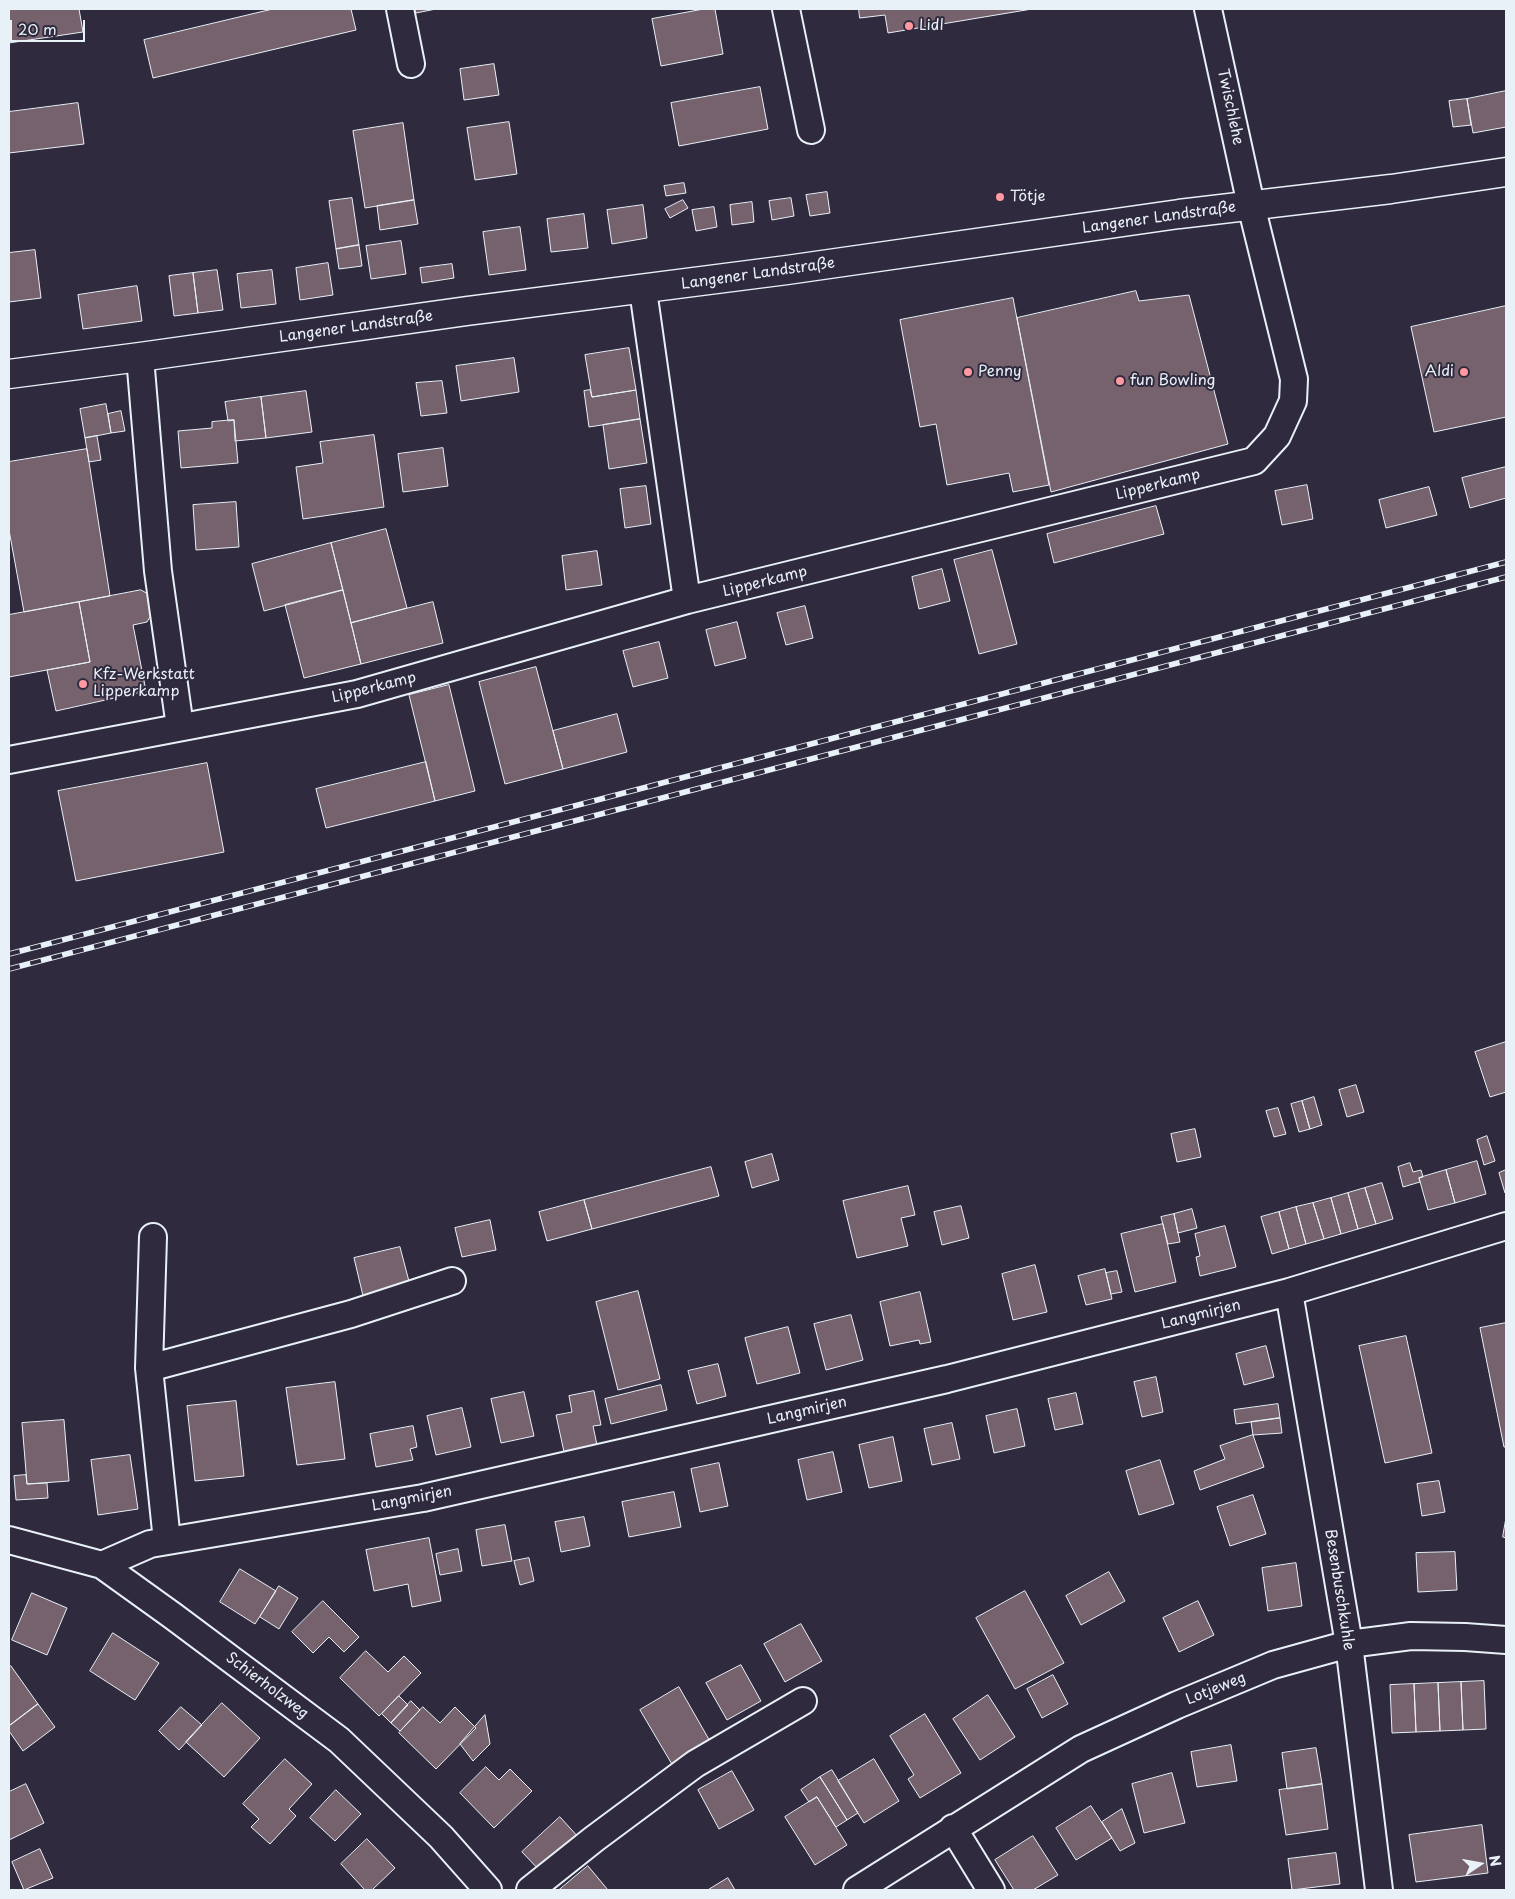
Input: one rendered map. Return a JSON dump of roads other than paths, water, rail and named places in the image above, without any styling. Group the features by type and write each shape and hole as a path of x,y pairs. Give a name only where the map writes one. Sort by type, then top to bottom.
{"main road":[{"name":"Langener Landstraße","path":"9,374 467,311 643,290 1251,205 1391,189 1506,172"}],"street":[{"path":"400,9 411,64"},
{"path":"786,9 811,130"},
{"name":"Twischlehe","path":"1208,9 1251,205"},
{"name":"Lipperkamp","path":"9,760 180,726 357,694 687,600 1254,461 1277,436 1293,401 1294,378 1251,205"},
{"path":"643,290 687,600"},
{"path":"140,357 158,572 180,726"},
{"name":"Langmirjen","path":"102,1565 150,1544 423,1498 947,1379 1289,1292 1506,1226"},
{"path":"153,1236 149,1368 167,1541"},
{"path":"149,1368 351,1314 452,1281"},
{"name":"Besenbuschkuhle","path":"1289,1292 1349,1644 1379,1890"},
{"name":"Schierholzweg","path":"9,1540 102,1565 173,1616 339,1740 441,1837 488,1890"},
{"name":"Lotjeweg","path":"857,1890 1081,1749 1177,1705 1273,1665 1349,1644 1411,1636 1466,1636 1506,1640"},
{"path":"530,1890 594,1838 695,1764 802,1701"},
{"path":"953,1828 991,1890"}],"railway":[{"path":"9,954 1506,562"},
{"path":"9,969 1506,577"}],"place":[{"name":"Lidl","path":"909,26"},
{"name":"Tötje","path":"1000,197"},
{"name":"Penny","path":"968,372"},
{"name":"Aldi","path":"1464,372"},
{"name":"fun Bowling","path":"1120,381"},
{"name":"Kfz-Werkstatt Lipperkamp","path":"83,684"}]}
